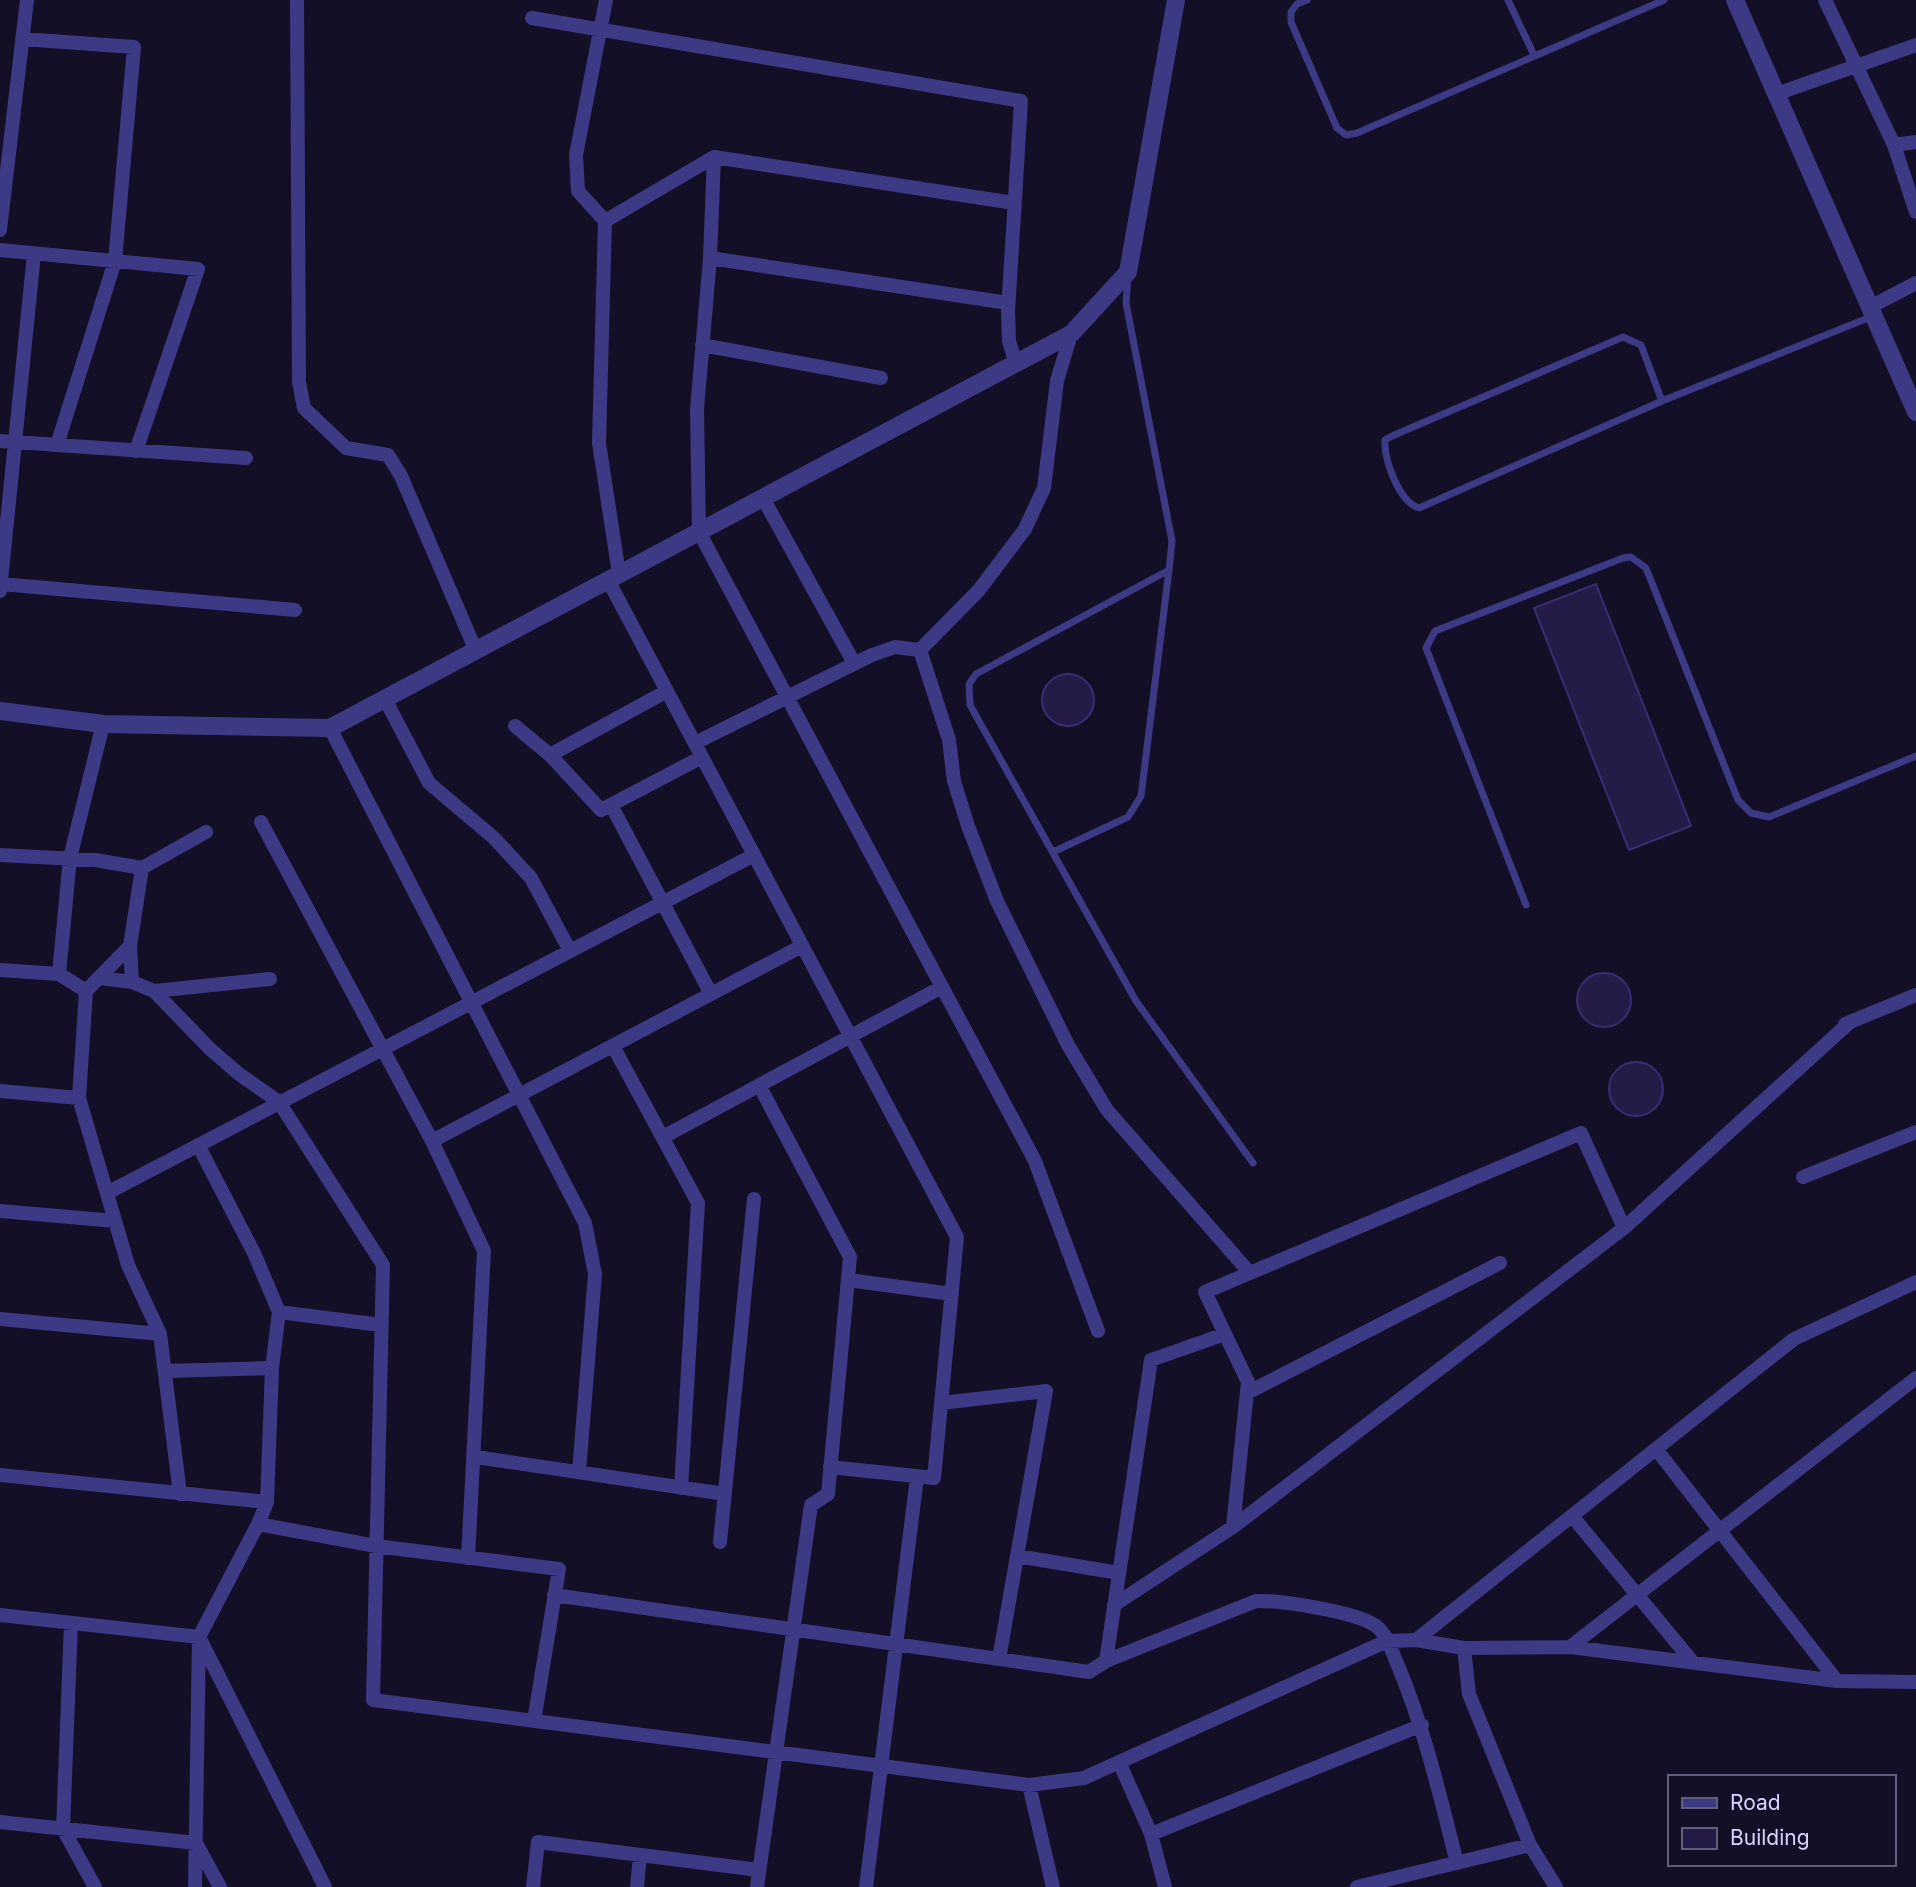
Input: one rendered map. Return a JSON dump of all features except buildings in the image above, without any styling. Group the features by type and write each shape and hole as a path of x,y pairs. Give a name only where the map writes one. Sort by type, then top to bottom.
{"street":[{"path":"0,230 27,0"},
{"path":"297,0 299,382 304,408 346,448 388,455 401,476 476,651"},
{"path":"606,0 576,155 578,191 605,220 599,443 614,577 667,691 957,1237 934,1478 830,1467"},
{"path":"0,711 103,724 330,728 1071,334 1128,272 1176,0"},
{"path":"1735,0 1916,412"},
{"path":"1825,0 1894,145 1916,212"},
{"path":"532,18 1021,101 1008,303 1009,341 1016,364"},
{"path":"22,39 134,47 115,261 57,445"},
{"path":"1776,94 1916,45"},
{"path":"1894,145 1916,142"},
{"path":"605,220 715,157 1014,203"},
{"path":"715,157 710,258 697,409 699,532 1035,1161 1098,1331"},
{"path":"0,250 198,269 136,451"},
{"path":"0,591 8,442 34,254"},
{"path":"710,258 1008,303"},
{"path":"1872,311 1916,283"},
{"path":"920,650 979,590 1025,529 1044,488 1057,381 1071,334"},
{"path":"702,345 881,379"},
{"path":"8,442 246,458"},
{"path":"764,498 854,663"},
{"path":"1,584 295,610"},
{"path":"515,726 550,755 601,810 787,697 854,663 895,647 920,650"},
{"path":"920,650 949,740 954,781 968,826 997,901 1068,1045 1107,1110 1250,1273"},
{"path":"550,755 667,691"},
{"path":"385,699 429,783 494,838 531,878 570,951"},
{"path":"59,974 70,858 103,724"},
{"path":"330,728 585,1223 595,1273 579,1472"},
{"path":"611,804 711,994"},
{"path":"261,822 432,1141 484,1251 476,1457 468,1558"},
{"path":"0,855 70,858 142,868 206,832"},
{"path":"107,1193 754,855"},
{"path":"132,982 130,946 142,868"},
{"path":"130,946 86,991 81,1027 79,1098 128,1265 160,1334 180,1494"},
{"path":"432,1141 802,946"},
{"path":"0,970 59,974 86,991"},
{"path":"99,978 132,982 154,991 209,1049 279,1102 383,1265 373,1700 1029,1785 1084,1778 1387,1641 1416,1640 1464,1648 1570,1647 1691,1660 1837,1681 1916,1682"},
{"path":"154,991 270,979"},
{"path":"663,1137 942,987"},
{"path":"1114,1605 1233,1527 1624,1228 1848,1023 1916,996"},
{"path":"613,1045 698,1203 681,1488"},
{"path":"757,1887 811,1505 828,1493 850,1257 759,1085"},
{"path":"0,1091 79,1098"},
{"path":"1803,1178 1916,1132"},
{"path":"1233,1527 1248,1382 1205,1292 1581,1133 1624,1228"},
{"path":"195,1887 199,1637 267,1502 272,1368 279,1312 254,1253 198,1145"},
{"path":"720,1542 754,1199"},
{"path":"0,1210 116,1221"},
{"path":"1247,1393 1500,1263"},
{"path":"848,1280 952,1294"},
{"path":"1416,1640 1794,1339 1916,1282"},
{"path":"279,1312 381,1325"},
{"path":"0,1319 160,1334"},
{"path":"1106,1661 1151,1360 1225,1334"},
{"path":"165,1371 272,1368"},
{"path":"1570,1647 1916,1378"},
{"path":"941,1403 1046,1391 999,1659"},
{"path":"1656,1449 1837,1681"},
{"path":"476,1457 724,1494"},
{"path":"0,1475 267,1502"},
{"path":"866,1887 917,1477"},
{"path":"1572,1516 1691,1660"},
{"path":"258,1524 376,1546 559,1569 534,1721"},
{"path":"1017,1556 1119,1573"},
{"path":"554,1595 1089,1672 1106,1661 1256,1601 1279,1600 1348,1615 1376,1626 1387,1641 1422,1724 1457,1863"},
{"path":"0,1615 199,1637"},
{"path":"71,1623 63,1829 94,1887"},
{"path":"199,1637 325,1887"},
{"path":"1464,1648 1469,1694 1530,1845 1556,1887"},
{"path":"1151,1834 1422,1724"},
{"path":"1119,1762 1151,1834 1166,1887"},
{"path":"1029,1785 1053,1887"},
{"path":"0,1822 196,1843"},
{"path":"533,1887 538,1842 759,1870"},
{"path":"196,1843 220,1887"},
{"path":"1357,1887 1394,1883 1457,1863 1530,1845"},
{"path":"637,1887 640,1855"}],"lane":[{"path":"1307,0 1297,4 1291,12 1291,22 1337,128 1346,135 1357,133 1664,0"},
{"path":"1508,0 1534,55"},
{"path":"1053,852 1128,817 1141,796 1172,541 1126,303 1128,272"},
{"path":"1662,401 1641,345 1634,339 1623,337 1392,436 1385,440 1384,450 1403,497 1419,508 1872,311"},
{"path":"1526,905 1426,648 1435,631 1623,558 1631,557 1646,568 1738,800 1751,813 1769,817 1916,756"},
{"path":"1169,570 976,674 969,684 971,705 1136,1002 1253,1163"}]}
